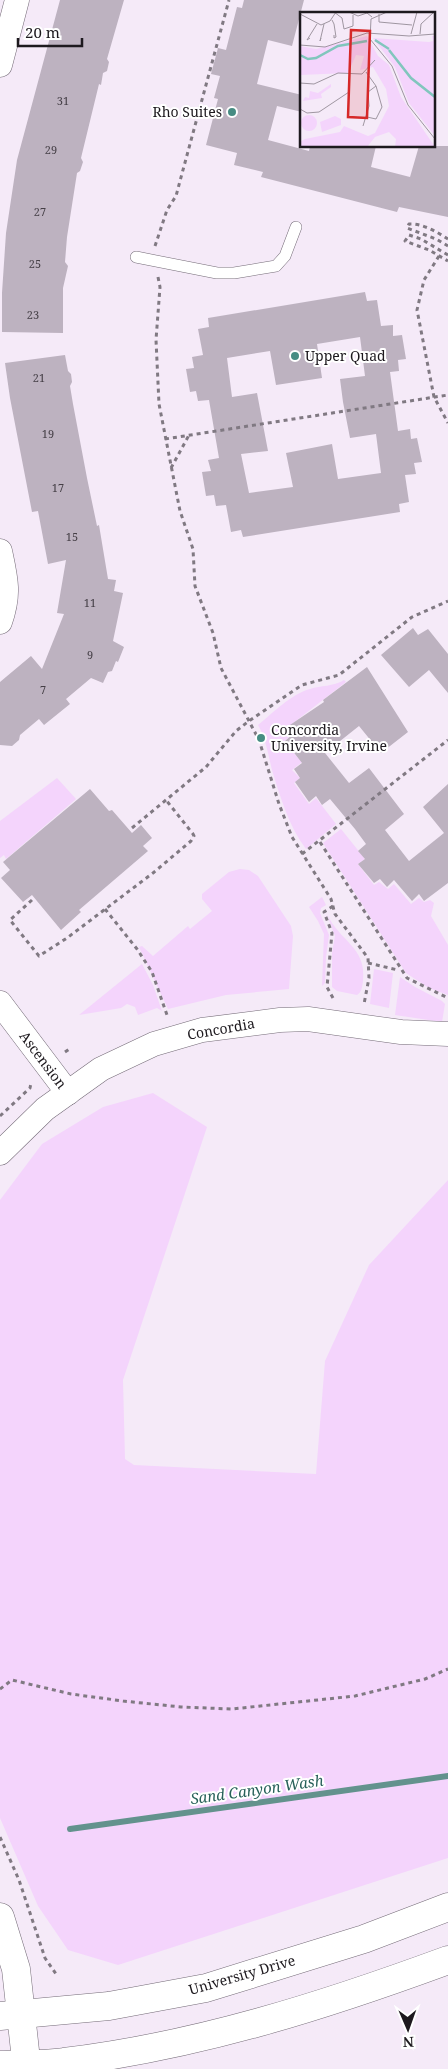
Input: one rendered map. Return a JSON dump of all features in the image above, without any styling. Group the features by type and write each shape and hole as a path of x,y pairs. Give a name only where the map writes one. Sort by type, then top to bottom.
{"main road":[{"name":"University Drive","path":"11,2015 109,2006 206,1988 364,1939 448,1908"},
{"path":"0,1917 16,1969 11,2015 27,2066"},
{"path":"0,2065 27,2066 72,2061 188,2041 291,2014 365,1991 448,1960"}],"street":[{"path":"0,65 9,11"},
{"path":"0,551 5,575 4,611"},
{"name":"Ascension","path":"0,1003 68,1093"},
{"name":"Concordia","path":"0,1153 45,1109 101,1069 154,1044 202,1030 280,1020 308,1019 401,1032 448,1034"}],"lane":[{"path":"136,257 217,273 234,273 276,266 285,256 296,227"}],"path":[{"path":"230,0 176,196 167,210 156,245 155,260 160,287 156,340 159,404 180,510 193,549 195,586 213,633 224,675 259,740 279,804 292,837 332,899 335,914 363,950 368,963 364,1004"},
{"path":"448,239 436,232 408,224 408,228 448,246"},
{"path":"448,255 421,239 409,236 405,241 429,250 448,261"},
{"path":"439,256 424,280 417,310 434,397 448,423"},
{"path":"165,439 448,395"},
{"path":"171,469 189,435"},
{"path":"132,828 206,767 236,731 249,720 302,685 340,674 412,617 448,601"},
{"path":"302,854 320,842 448,740"},
{"path":"32,900 10,920 39,956 153,873 191,841 194,836 166,800"},
{"path":"320,842 407,978 448,998"},
{"path":"333,906 324,912 332,933 327,987 333,998"},
{"path":"105,909 137,949 152,972 167,1015"},
{"path":"368,963 398,970"},
{"path":"0,1689 12,1680 71,1694 123,1701 180,1707 232,1709 355,1696 425,1679 448,1669"},
{"path":"0,1837 22,1889 45,1958 56,1974"}],"shaded area":[{"path":"344,680 346,682 288,727 293,734 283,742 302,762 292,770 300,778 294,783 309,804 316,798 336,824 306,849 286,811 272,770 265,741 258,725 282,704 303,691 336,684"},
{"path":"57,778 76,799 6,859 4,855 0,858 0,821"},
{"path":"341,829 365,859 358,864 374,885 379,882 388,889 394,884 411,904 419,898 424,902 430,900 434,903 431,916 448,945 448,995 429,988 406,973 323,843"},
{"path":"240,869 249,870 258,876 291,926 293,936 289,989 226,995 168,1009 139,947 142,946 153,956 188,926 190,929 212,911 202,899 202,894 229,872"},
{"path":"322,897 326,905 321,908 320,913 329,935 325,983 322,986 324,934 309,907"},
{"path":"327,914 338,931 357,952 361,960 363,981 361,991 357,995 337,991 332,987 332,953 335,936"},
{"path":"142,964 153,985 162,1011 157,1008 138,1015 135,1007 127,1004 121,1008 79,1015"},
{"path":"374,969 393,973 389,1008 370,1004"},
{"path":"400,977 445,1004 442,1022 395,1015"},
{"path":"153,1093 207,1127 123,1380 125,1459 134,1465 316,1474 325,1361 369,1265 448,1180 448,1858 118,1965 68,1950 38,1906 0,1818 0,1200 42,1144 103,1107"}],"building":[{"path":"60,0 124,0 107,59 109,62 107,71 103,73 101,85 99,84 81,158 83,162 80,171 77,173 67,237 65,262 68,266 63,288 63,333 2,332 2,293 6,233 17,160"},
{"name":"Rho Suites","path":"244,0 304,0 292,46 268,40 257,84 300,95 300,112 277,106 268,140 309,151 310,148 376,148 371,167 410,177 418,148 448,146 448,217 399,207 397,212 261,177 263,172 234,165 237,153 206,145 218,99 214,98 220,76 211,74 218,48 226,50 237,7 242,8"},
{"path":"365,292 367,301 377,300 381,326 393,325 393,336 402,335 406,359 398,360 399,371 390,372 398,431 410,429 411,439 417,438 422,462 414,463 416,474 405,475 409,502 399,504 400,512 243,537 241,530 231,532 226,505 216,506 214,495 206,496 202,472 211,471 208,460 219,458 209,400 198,401 196,391 190,392 186,369 194,368 192,357 203,355 198,329 209,327 208,318","holes":["360,337 365,376 340,379 343,402 350,438 376,434 381,473 338,479 332,444 286,453 293,487 249,493 241,454 268,451 257,393 232,397 227,358 270,351 276,385 322,378 317,344"]},
{"path":"65,355 68,371 71,374 72,382 70,386 73,404 97,526 99,525 108,579 116,580 114,591 123,593 113,641 124,647 118,662 116,661 112,671 108,672 103,683 91,678 66,699 70,704 44,725 39,719 20,735 19,740 12,746 0,745 0,682 31,656 42,669 64,614 57,613 66,560 48,564 38,511 32,512 5,363"},
{"path":"413,628 418,635 428,629 448,654 448,693 429,670 409,687 381,655"},
{"path":"367,667 408,732 381,753 359,726 325,753 349,783 369,768 404,814 385,830 409,861 444,833 423,807 448,784 448,883 424,901 419,894 412,901 394,880 387,887 380,879 374,883 358,864 365,859 358,851 366,844 330,799 322,805 316,796 309,802 295,782 300,778 294,769 302,763 285,741 293,734 287,727 324,702 323,700"},
{"path":"90,789 132,833 141,825 152,838 143,846 148,851 79,910 81,912 61,930 32,895 23,902 1,878 10,870 3,862"}],"waterway":[{"name":"Sand Canyon Wash","path":"70,1829 448,1776"}],"place":[{"name":"Rho Suites","path":"232,112"},
{"name":"Upper Quad","path":"295,356"},
{"name":"Concordia University, Irvine","path":"261,738"}]}
